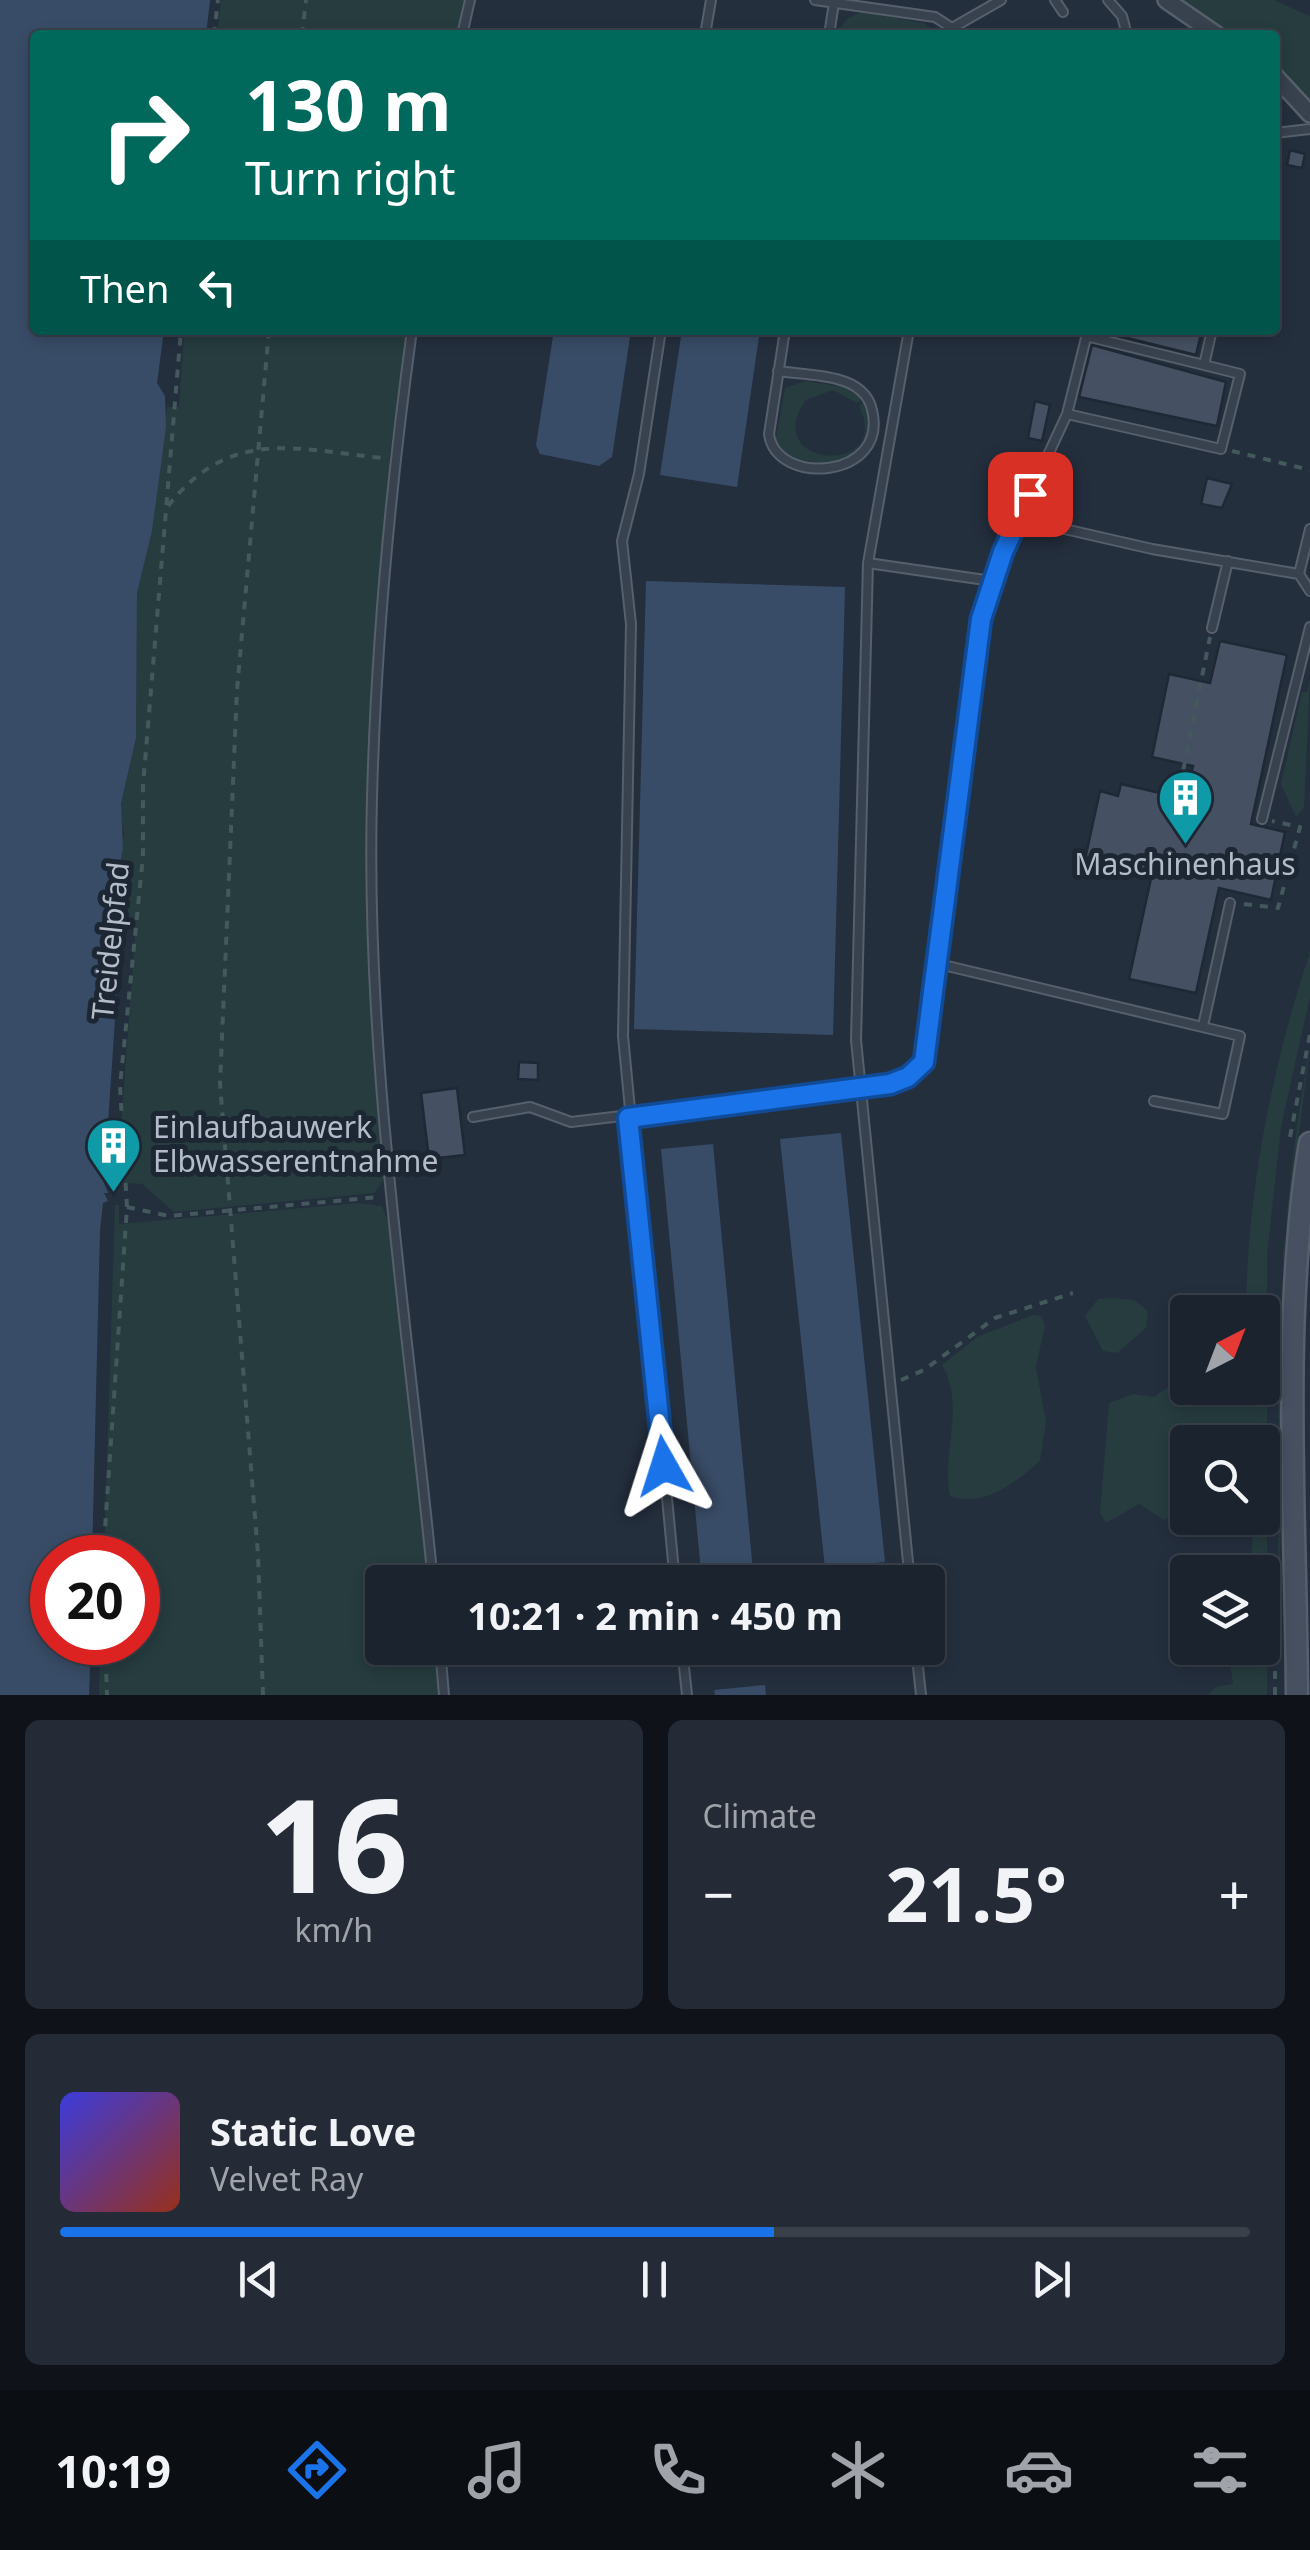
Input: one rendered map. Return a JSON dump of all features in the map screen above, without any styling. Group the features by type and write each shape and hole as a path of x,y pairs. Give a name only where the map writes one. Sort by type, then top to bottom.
{"main road":[{"path":"1296,1695 1295,1308 1302,1193 1310,1143"}],"street":[{"path":"1166,0 1210,30"},
{"path":"1280,81 1310,114"}],"lane":[{"path":"463,30 470,0"},
{"path":"706,30 711,0"},
{"path":"815,0 935,17 949,30"},
{"path":"954,30 1001,0"},
{"path":"1056,0 1063,12"},
{"path":"1108,0 1122,16 1126,30"},
{"path":"830,30 834,3"},
{"path":"1280,133 1310,129"},
{"path":"411,335 394,460 372,799 378,1026 431,1565"},
{"path":"660,335 639,474 622,541 631,624 622,1036 674,1565"},
{"path":"778,371 840,380 859,388 872,404 876,430 866,450 848,464 831,468 778,457 769,434 778,371 783,335"},
{"path":"908,335 868,564 856,1040 908,1565"},
{"path":"473,1117 530,1106 571,1122 628,1118 860,1087 908,1077 924,1062 981,619 992,581 1039,468 1068,414 1087,335"},
{"path":"1068,414 1222,449 1240,374 1095,335"},
{"path":"1204,364 1211,335"},
{"path":"1021,519 1299,574"},
{"path":"1310,529 1299,574 1310,591"},
{"path":"1212,628 1228,561"},
{"path":"868,564 992,581"},
{"path":"1262,818 1310,626"},
{"path":"1202,1026 1230,903"},
{"path":"939,964 1240,1036 1223,1114 1154,1101"},
{"path":"441,1665 444,1695"},
{"path":"684,1665 687,1695"},
{"path":"918,1665 921,1695"}],"path":[{"path":"215,30 218,0"},
{"path":"303,30 306,0"},
{"name":"Treidelpfad","path":"105,1535 127,1206 120,1086 181,335"},
{"path":"263,1695 258,1554 220,1084 237,690 255,450 268,335"},
{"path":"168,506 207,468 231,454 298,446 394,460"},
{"path":"1222,449 1310,470"},
{"path":"1177,801 1212,628"},
{"path":"1230,903 1278,908 1300,827 1262,818"},
{"path":"127,1206 169,1216 394,1196"},
{"path":"890,1382 924,1370 995,1318 1031,1303 1073,1293"},
{"path":"106,1665 107,1695"}],"green space":[{"path":"221,0 466,0 459,30 218,30"},
{"path":"1175,0 1274,0 1310,16 1310,104 1292,80 1280,72 1280,30 1220,30"},
{"path":"861,12 923,23 933,30 839,30 847,19"},
{"path":"184,335 407,335 390,452 367,798 374,1025 385,1178 374,1193 174,1212 142,1184 117,1182 136,922 116,918 115,880 124,835 120,810 136,738 137,593 152,531 167,407 179,407"},
{"path":"805,381 844,387 863,399 857,403 833,390 806,400 796,423 799,440 811,451 828,456 845,454 859,445 865,429 859,406 864,402 869,433 848,459 809,462 790,455 775,443 785,388"},
{"path":"1310,679 1304,808 1296,817 1281,784 1302,692 1307,692"},
{"path":"1310,952 1310,996 1281,1127 1267,1255 1267,1295 1246,1295 1251,1221 1264,1130"},
{"path":"1310,1049 1286,1228 1297,1129"},
{"path":"359,1203 382,1206 393,1233 426,1565 365,1565 365,1665 436,1665 439,1695 99,1695 100,1665 160,1665 160,1535 105,1535 115,1205 119,1205 119,1224"},
{"path":"1283,1279 1280,1591 1278,1425"},
{"path":"1098,1299 1134,1300 1148,1311 1146,1328 1117,1353 1103,1351 1085,1316"},
{"path":"1033,1315 1041,1316 1045,1325 1036,1367 1046,1422 1040,1461 987,1496 950,1496 952,1396 942,1365 977,1337"},
{"path":"1170,1386 1170,1405 1267,1405 1267,1425 1170,1425 1170,1517 1164,1520 1139,1504 1106,1523 1100,1513 1109,1403 1133,1394 1154,1397"},
{"path":"1253,1535 1267,1535 1267,1555 1251,1555"},
{"path":"1230,1665 1267,1665 1267,1695 1208,1695 1216,1687 1233,1684"}],"water":[{"path":"0,0 210,0 207,30 30,30 30,335 163,335 157,383 165,396 166,427 152,531 137,593 136,738 121,804 123,849 114,889 118,974 104,1183 108,1201 103,1203 100,1230 93,1535 30,1535 30,1665 90,1665 89,1695 0,1695"},
{"path":"553,335 630,335 612,457 599,466 540,454 536,445"},
{"path":"681,335 759,335 737,487 660,475"},
{"path":"646,581 845,587 833,1035 634,1029"},
{"path":"841,1133 885,1562 825,1565 780,1139"},
{"path":"713,1144 752,1565 700,1565 661,1149"},
{"path":"765,1685 766,1695 715,1695 714,1690"}],"building":[{"path":"1290,150 1305,154 1302,168 1287,165"},
{"path":"1115,335 1201,335 1196,355"},
{"path":"1092,345 1226,382 1217,426 1079,397"},
{"path":"1035,401 1050,405 1042,441 1028,438"},
{"path":"1207,478 1232,484 1222,508 1201,504"},
{"path":"1220,641 1287,655 1251,824 1285,832 1271,900 1219,888 1196,993 1129,979 1152,874 1085,859 1100,791 1118,796 1121,784 1186,799 1193,766 1152,757 1169,674 1210,683"},
{"path":"519,1062 538,1063 538,1080 518,1079"},
{"path":"457,1088 465,1155 429,1159 421,1093"}],"place":[{"name":"Maschinenhaus","path":"1185,846"},
{"name":"Einlaufbauwerk Elbwasserentnahme","path":"114,1194"}],"route":[{"path":"664,1466 628,1118 890,1084 908,1077 924,1062 930,1040 981,619 1003,552 1030,494"}]}
